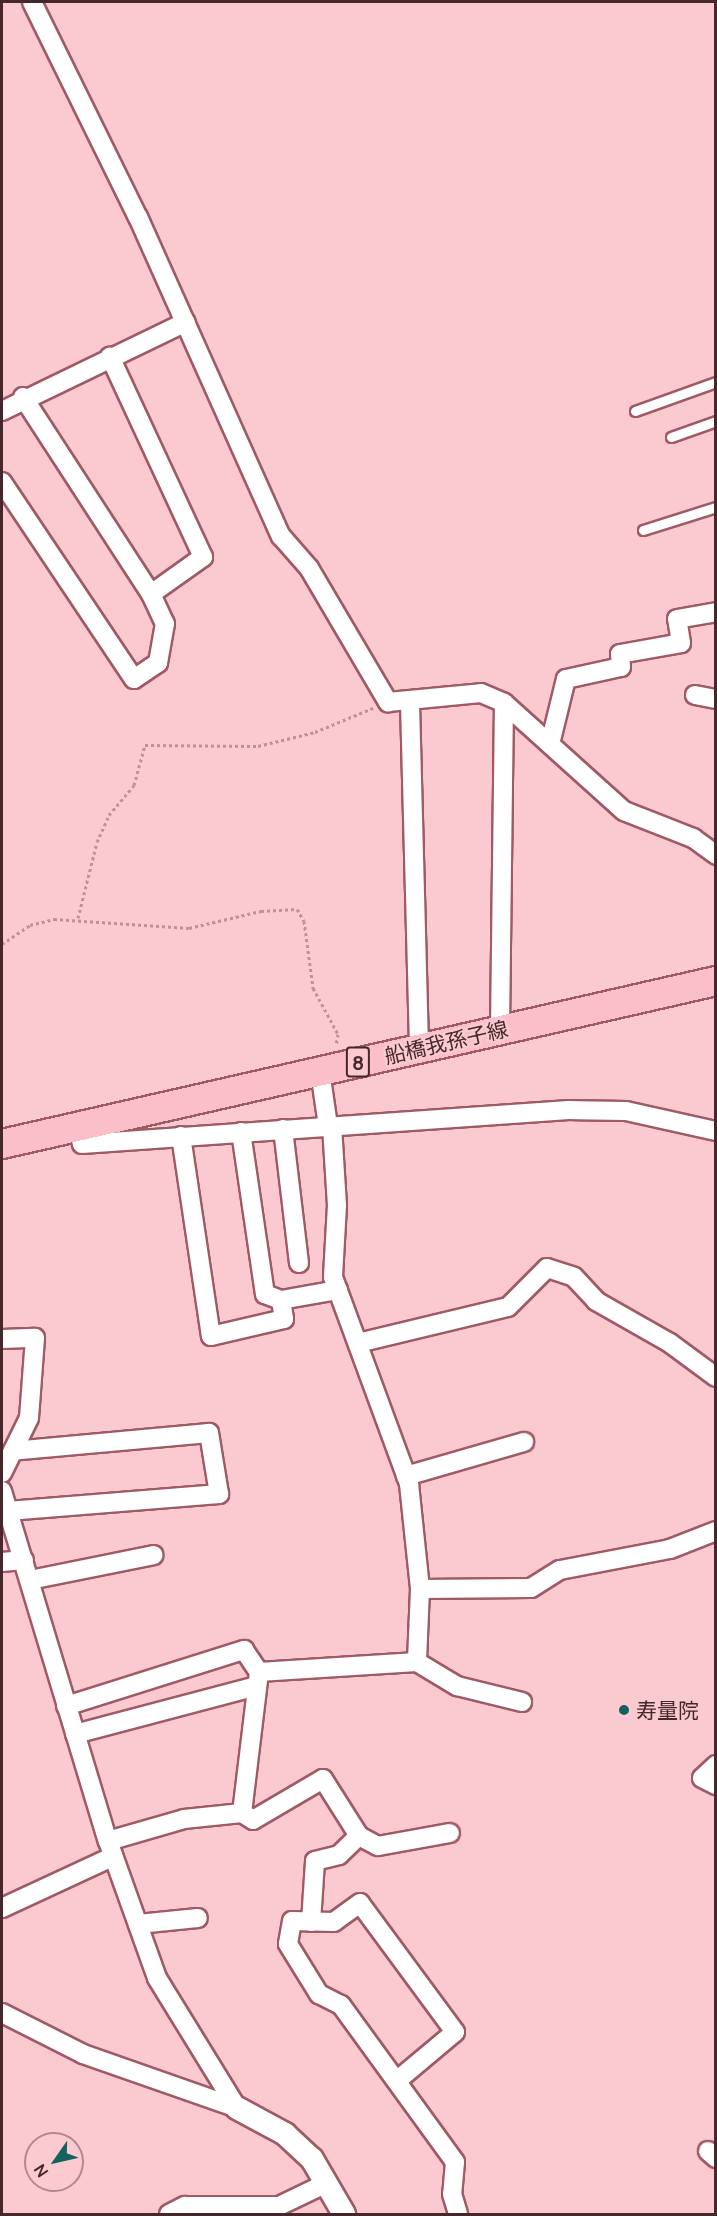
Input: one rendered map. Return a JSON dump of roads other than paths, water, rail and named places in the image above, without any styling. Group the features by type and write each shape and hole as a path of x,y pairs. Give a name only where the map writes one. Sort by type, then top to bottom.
{"main road":[{"name":"船橋我孫子線","path":"2,1144 716,981"}],"street":[{"path":"32,2 186,322 281,536 309,568 388,702 411,703 481,693 504,704 624,811 693,838 716,855"},
{"path":"2,411 23,397 186,322"},
{"path":"110,357 203,557 151,594"},
{"path":"2,482 134,679 158,663 165,624 151,594 23,397"},
{"path":"550,744 566,679 621,667 620,654 681,643 677,619 716,612"},
{"path":"695,695 716,699"},
{"path":"411,703 419,1048"},
{"path":"500,1029 504,704"},
{"path":"326,1070 337,1205 333,1277 406,1476 420,1589 417,1662"},
{"path":"78,1127 82,1144 592,1110 626,1111 716,1131"},
{"path":"283,1129 299,1263"},
{"path":"241,1132 265,1294 281,1300 338,1290"},
{"path":"181,1137 211,1336 284,1319 281,1300"},
{"path":"358,1343 508,1307 547,1268 574,1276 596,1301 670,1342 716,1377"},
{"path":"2,1339 35,1338 29,1418 2,1473"},
{"path":"8,1511 219,1494 209,1433 13,1451"},
{"path":"406,1476 524,1442"},
{"path":"2,1491 111,1848 157,1978 237,2108"},
{"path":"420,1589 531,1588 560,1570 670,1549 716,1531"},
{"path":"30,1580 154,1555"},
{"path":"2,1562 24,1560"},
{"path":"66,1706 244,1650 258,1679 242,1813"},
{"path":"75,1734 258,1679 417,1662 457,1686 522,1702"},
{"path":"716,1765 702,1778 716,1785"},
{"path":"2,1908 111,1848 184,1819 242,1813 253,1820 323,1779 359,1836 378,1846 450,1833"},
{"path":"311,1922 315,1861 339,1856 359,1836"},
{"path":"399,2079 455,2032 360,1903 334,1922 292,1921 288,1944 320,1994 341,2005 399,2079 455,2162 452,2194 458,2214"},
{"path":"138,1924 198,1918"},
{"path":"2,2013 83,2054 237,2108 285,2134 312,2159 344,2214"},
{"path":"169,2214 185,2206 279,2206 325,2184"}],"lane":[{"path":"635,411 716,382"},
{"path":"671,437 716,421"},
{"path":"643,530 716,507"}],"place":[{"name":"寿量院","path":"624,1710"}]}
